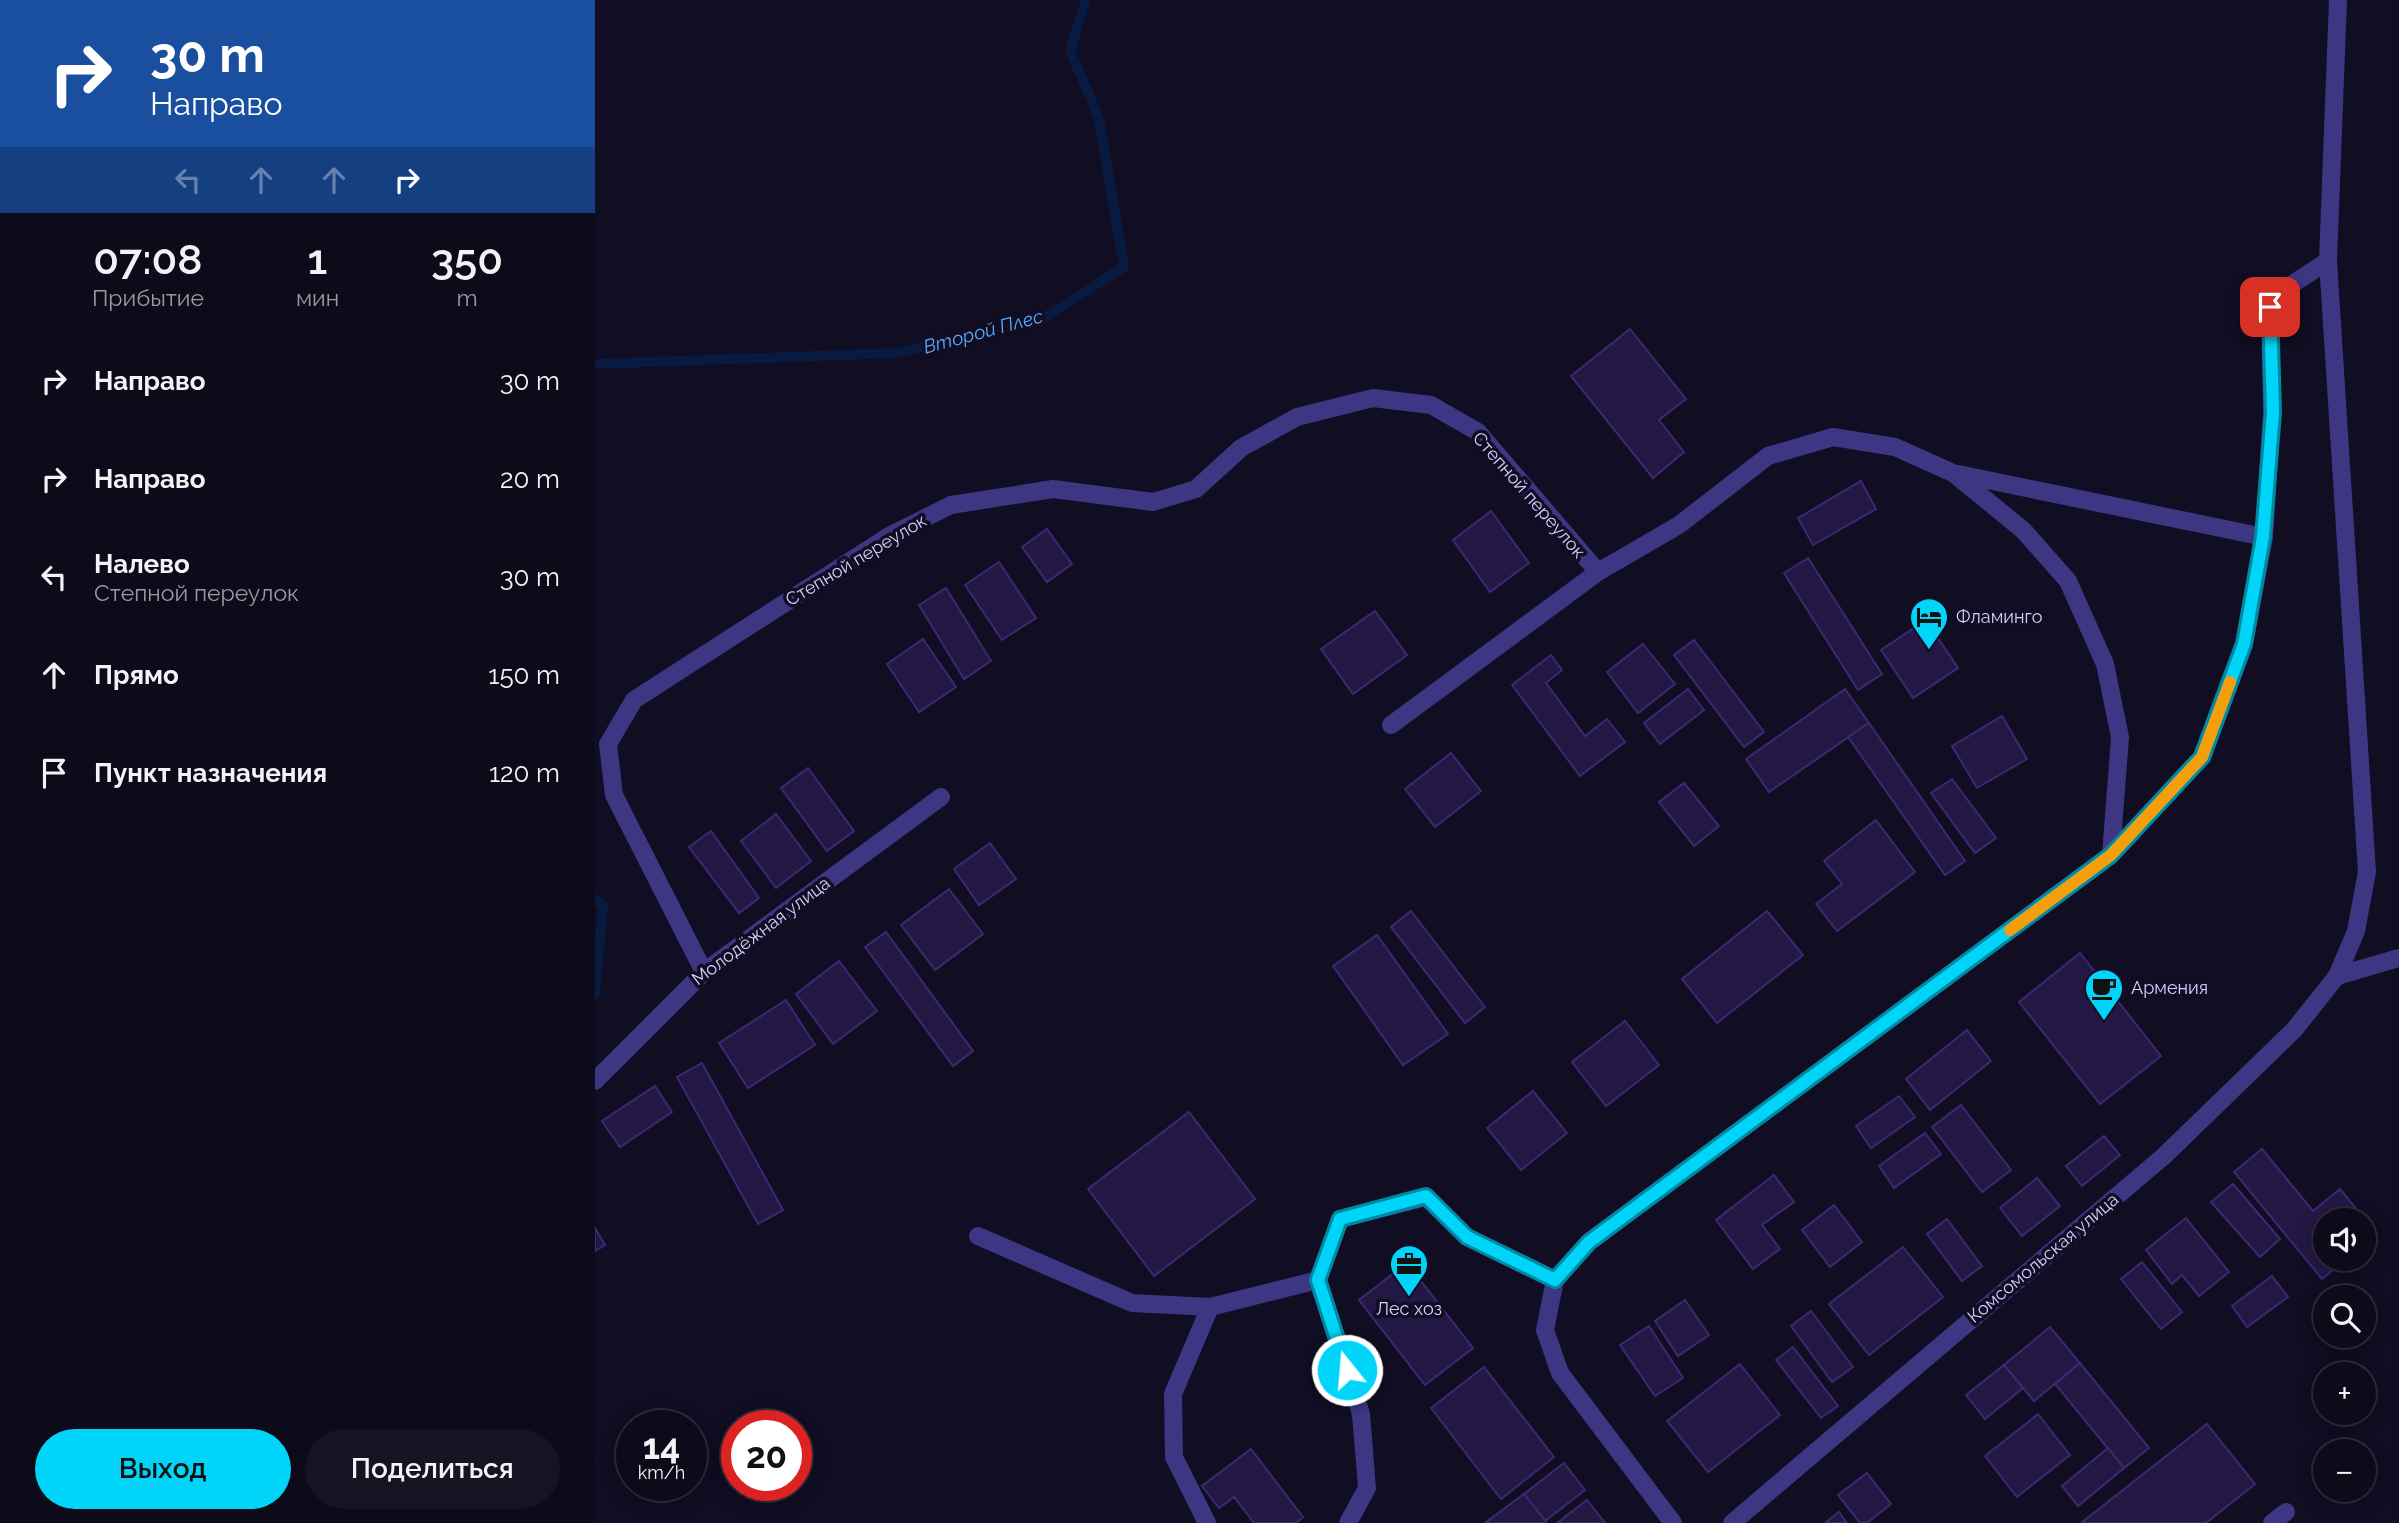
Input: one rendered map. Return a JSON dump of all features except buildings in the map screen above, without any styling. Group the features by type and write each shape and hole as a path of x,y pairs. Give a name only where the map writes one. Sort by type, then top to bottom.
{"street":[{"name":"Комсомольская улица","path":"1732,1523 2164,1156 2294,1030 2337,976 2356,931 2367,872 2328,261 2338,0"},
{"path":"1673,1523 1560,1373 1545,1330 1555,1280 1589,1242 2111,855 2202,757 2244,644 2263,537 2273,412 2270,307 2280,292 2328,261"},
{"name":"Степной переулок","path":"703,972 614,795 608,744 634,701 889,536 951,505 1053,489 1153,502 1196,489 1241,447 1297,417 1373,398 1431,405 1478,432 1598,572"},
{"name":"Степной переулок","path":"1391,725 1598,572 1679,525 1768,456 1833,437 1895,447 1953,473 2023,530 2068,581 2105,664 2120,737 2111,855"},
{"path":"1953,473 2263,537"},
{"name":"Молодёжная улица","path":"595,1081 703,972 941,797"},
{"path":"2337,976 2399,958"},
{"path":"1348,1523 1367,1488 1361,1414 1318,1280 1340,1219 1426,1196 1467,1237 1555,1280"},
{"path":"978,1236 1132,1303 1210,1307 1318,1280"},
{"path":"1207,1523 1174,1457 1173,1394 1210,1307"}],"waterway":[{"name":"Второй Плес","path":"595,364 896,353 1042,319 1124,267 1099,119 1070,50 1086,0"},
{"name":"Второй Плес","path":"595,900 603,905 595,995"}],"slow traffic":[{"path":"2010,930 2111,855 2202,757 2230,682"}],"place":[{"name":"Фламинго","path":"1929,651"},
{"name":"Армения","path":"2104,1022"},
{"name":"Лес хоз","path":"1409,1298"}],"route":[{"path":"1347,1370 1318,1280 1340,1219 1426,1196 1467,1237 1555,1280 1589,1242 2111,855 2202,757 2244,644 2263,537 2273,412 2270,307"}]}
